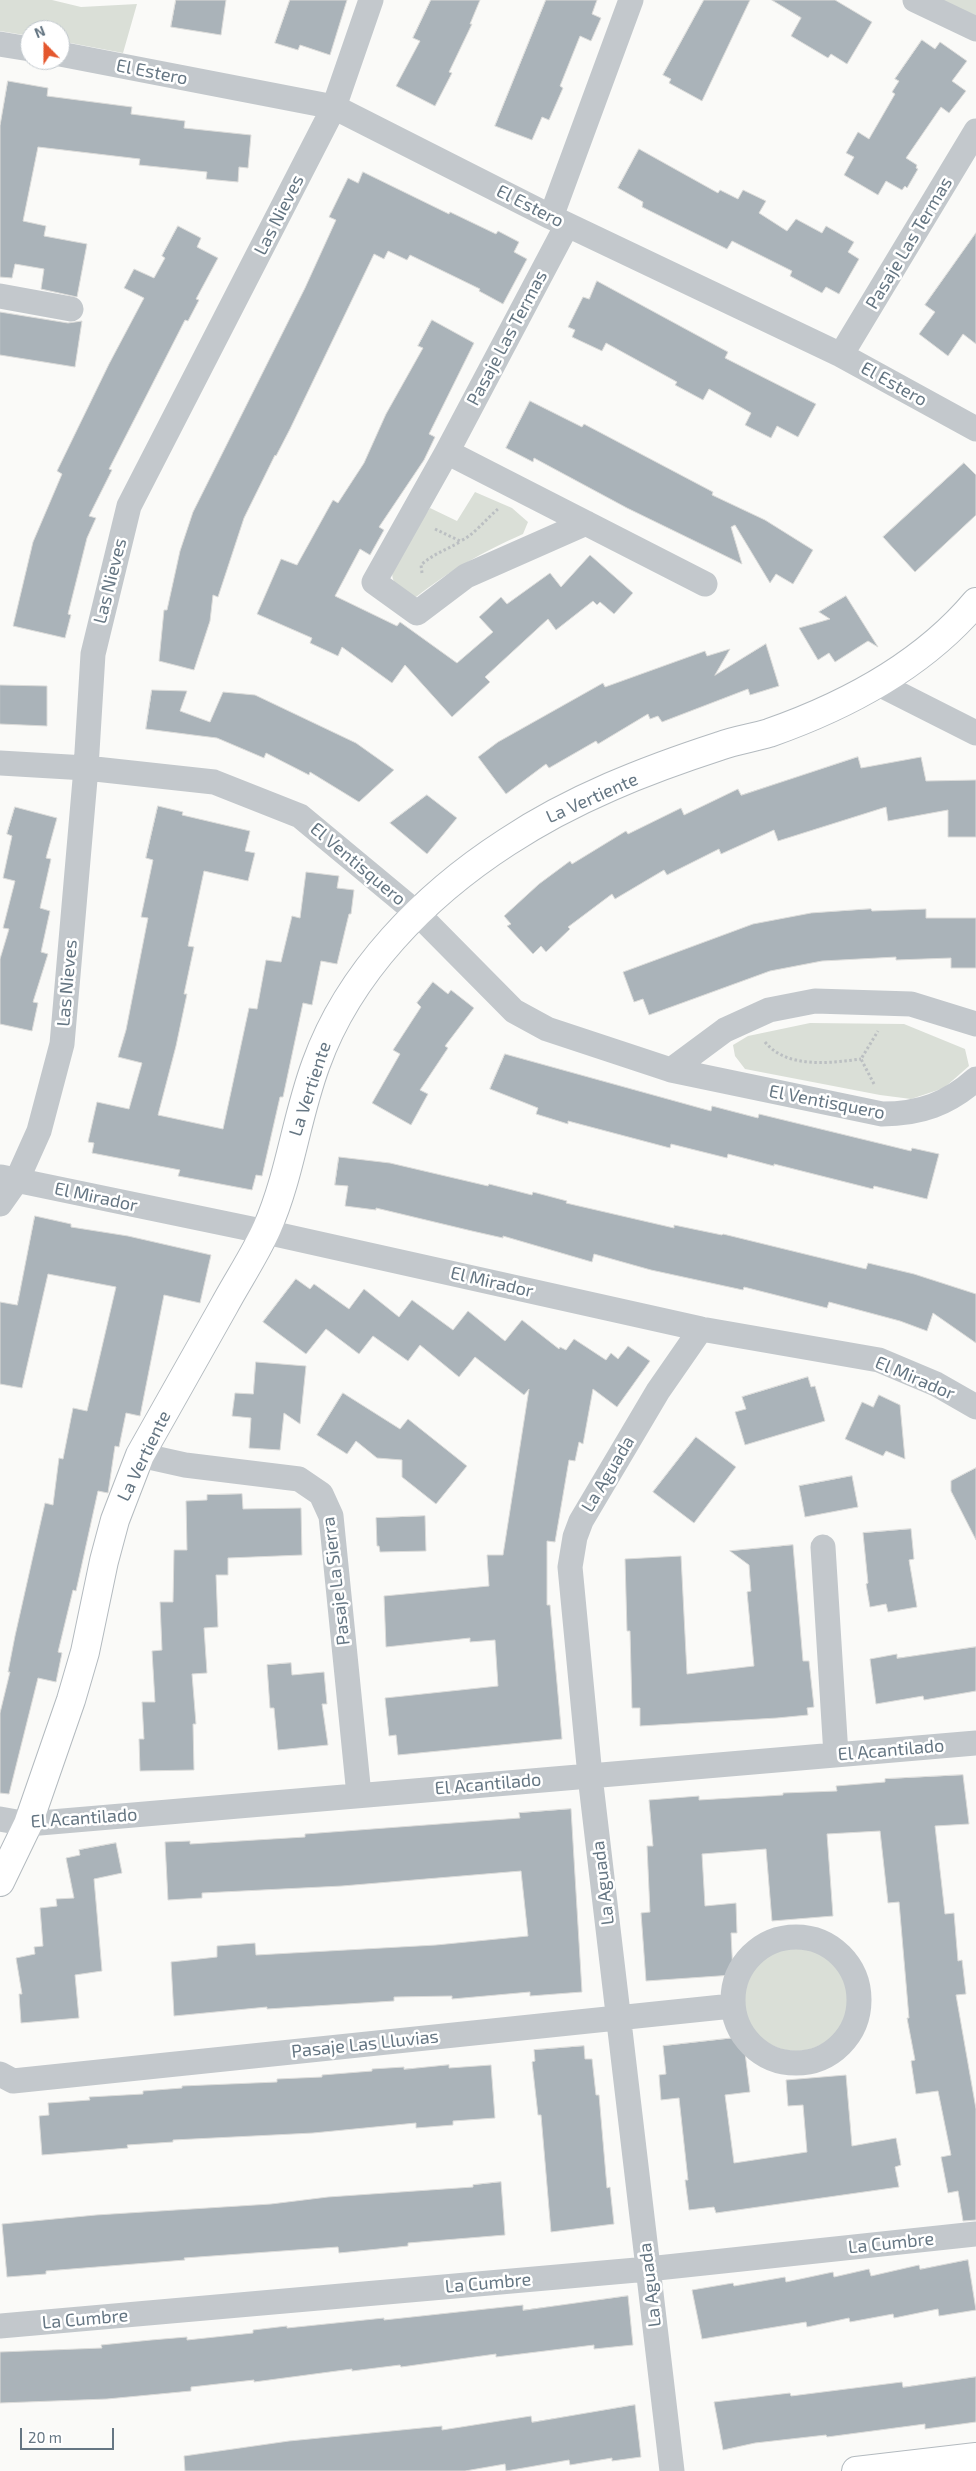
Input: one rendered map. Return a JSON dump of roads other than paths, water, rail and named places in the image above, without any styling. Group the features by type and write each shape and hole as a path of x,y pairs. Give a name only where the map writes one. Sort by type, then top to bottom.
{"street":[{"name":"Las Nieves","path":"0,1204 8,1178 39,1131 62,1044 86,768 93,654 129,506 334,107 371,0"},
{"name":"Pasaje Las Termas","path":"586,523 466,576 417,613 374,582 447,452 559,221 631,0"},
{"path":"915,0 976,29"},
{"path":"0,44 20,47"},
{"name":"El Estero","path":"70,56 334,107 559,221 841,355 976,429"},
{"name":"Pasaje Las Termas","path":"841,355 976,131"},
{"path":"0,296 71,309"},
{"path":"447,452 704,584"},
{"name":"La Vertiente","path":"0,1882 28,1824 85,1652 104,1561 115,1520 140,1456 266,1232 282,1190 295,1134 315,1065 334,1021 372,964 418,914 475,864 552,814 600,791 722,745 767,733 812,717 877,683 908,664 938,642 976,602"},
{"path":"877,683 976,733"},
{"name":"El Ventisquero","path":"0,764 86,768 214,782 300,816 418,914 514,1011 547,1029 671,1070 882,1114 910,1113 944,1103 961,1093 976,1079"},
{"path":"671,1070 725,1030 769,1010 815,1001 911,1004 976,1024"},
{"name":"El Mirador","path":"8,1178 266,1232 701,1329 879,1360 936,1384 976,1407"},
{"name":"La Aguada","path":"672,2471 590,1776 570,1580 571,1554 581,1521 658,1391 701,1329"},
{"name":"Pasaje La Sierra","path":"140,1456 185,1465 299,1479 321,1494 331,1516 359,1795"},
{"path":"823,1546 836,1755"},
{"name":"El Acantilado","path":"0,1819 28,1824 976,1743"},
{"path":"802,1936 823,1942 841,1955 854,1973 860,1994 858,2016 848,2037 832,2052 813,2062 790,2063 769,2058 751,2045 738,2027 732,2006 734,1984 744,1964 760,1948 780,1938 802,1936"},
{"name":"Pasaje Las Lluvias","path":"0,2074 13,2081 732,2006"},
{"name":"La Cumbre","path":"0,2326 648,2269 976,2234"},
{"path":"856,2471 976,2457"}]}
